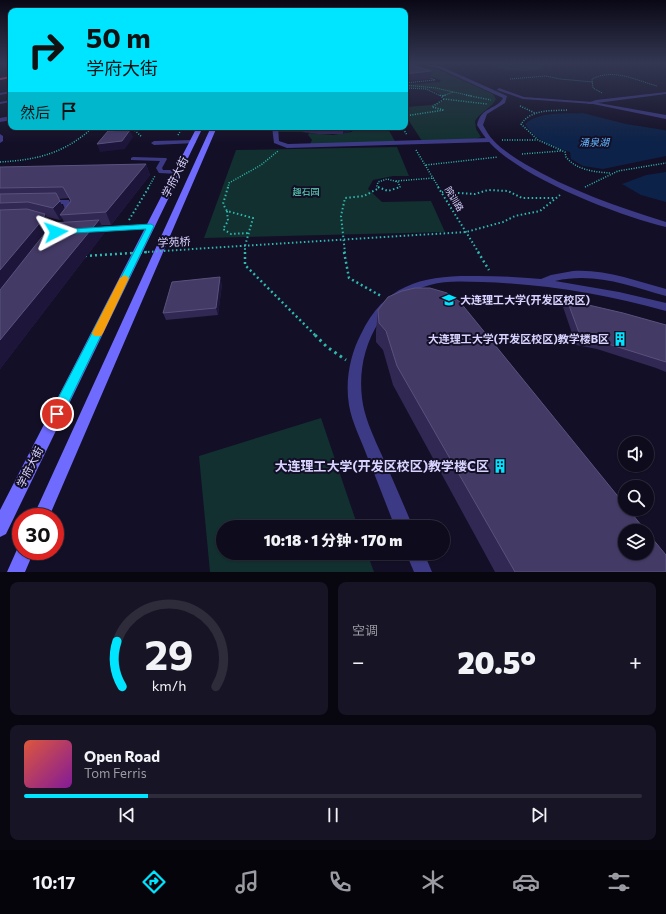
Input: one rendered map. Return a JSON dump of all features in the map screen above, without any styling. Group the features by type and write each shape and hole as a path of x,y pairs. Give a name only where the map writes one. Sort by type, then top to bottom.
{"main road":[{"name":"学府大街","path":"0,528 198,130"},
{"name":"学府大街","path":"44,508 213,130"},
{"path":"16,572 21,560"}],"street":[{"path":"490,90 505,97 503,102 486,111 481,119 480,125 483,132 508,156 576,192 627,212 666,225"},
{"path":"500,90 514,96 589,103 666,117"},
{"path":"589,103 666,90"},
{"path":"495,106 514,102 553,100"},
{"path":"275,130 275,139 278,143 287,146 491,140"},
{"path":"0,136 0,141"},
{"path":"154,143 192,142"},
{"path":"133,159 164,159 159,168 161,172 178,172"},
{"path":"37,202 66,202 72,214 64,223"},
{"path":"79,230 151,226"},
{"path":"533,282 574,274 590,274 608,277 666,292"},
{"path":"401,520 360,420 355,398 355,374 362,346 371,322 380,309 410,288 426,282 445,279 494,279 588,288 666,307"},
{"path":"418,560 423,572"}],"path":[{"path":"428,90 440,93 444,99"},
{"path":"443,90 482,99 503,102"},
{"path":"596,90 612,99"},
{"path":"442,96 453,92"},
{"path":"408,116 444,110 432,107 444,99 484,103 495,106"},
{"path":"514,102 536,113"},
{"path":"537,140 521,124 524,118 536,113 572,110"},
{"path":"0,162 28,160 56,153 72,146 90,130"},
{"path":"134,130 142,137"},
{"name":"院训路","path":"404,130 494,279"},
{"path":"491,140 537,140 562,150 565,152 564,156 568,161 575,165 586,169 612,173"},
{"path":"278,143 278,151 274,156 262,165 229,182 222,204 228,211 252,218 246,246 245,265 327,347 357,367"},
{"path":"426,166 562,150"},
{"path":"124,228 161,165"},
{"path":"378,188 377,184 380,181 434,178"},
{"path":"390,302 349,278 340,219 342,205 345,198 364,196 378,188 388,191 398,189 400,184 395,181"},
{"path":"442,192 475,194 488,190 508,192 522,198 556,198"},
{"path":"228,211 228,221 223,229 231,234 249,233"},
{"name":"学苑桥","path":"84,256 466,232"}],"green space":[{"path":"429,90 483,90 493,94 496,99 495,102 475,121 476,129 481,137 472,140 422,141 408,120 408,107 431,105 443,101 445,98 441,94"},
{"path":"276,130 300,130 309,133 301,132 276,132"},
{"path":"354,130 389,130 396,143 310,144 312,140 308,135 309,133 333,135 351,132"},
{"name":"趣石园","path":"397,147 409,176 393,176 373,180 368,189 382,202 431,201 445,232 204,238 236,150"},
{"path":"321,418 356,520 216,520 216,560 370,560 374,572 210,572 199,456"}],"water":[{"name":"涌泉湖","path":"560,113 583,113 626,124 666,131 666,156 603,169 583,166 571,159 570,152 550,145 539,139 525,124 537,117 545,115"},
{"path":"666,172 666,202 641,195 622,184 646,175"}],"building":[{"path":"130,130 122,141 97,144 108,131"},
{"path":"146,164 106,212 60,215 71,201 63,187 0,188 0,167"},
{"path":"56,193 60,201 53,208 28,202 0,203 0,194"},
{"path":"27,209 45,214 43,219 0,270 0,210"},
{"path":"99,220 0,340 0,290 53,223"},
{"path":"220,277 216,308 163,313 172,282"},
{"name":"大连理工大学(开发区校区)教学楼C区","path":"415,288 430,288 447,293 460,302 618,496 618,516 634,516 640,524 618,524 618,560 654,560 654,540 666,555 666,572 515,572 397,366 386,331 379,323 378,310 388,297 402,291"},
{"name":"大连理工大学(开发区校区)教学楼B区","path":"567,300 666,325 666,362 602,342 581,338"}],"slow traffic":[{"path":"97,333 125,278"}],"place":[{"name":"大连理工大学(开发区校区)","path":"449,300"},
{"name":"大连理工大学(开发区校区)教学楼B区","path":"620,339"},
{"name":"大连理工大学(开发区校区)教学楼C区","path":"500,466"}],"route":[{"path":"56,232 151,226 57,414"}]}
